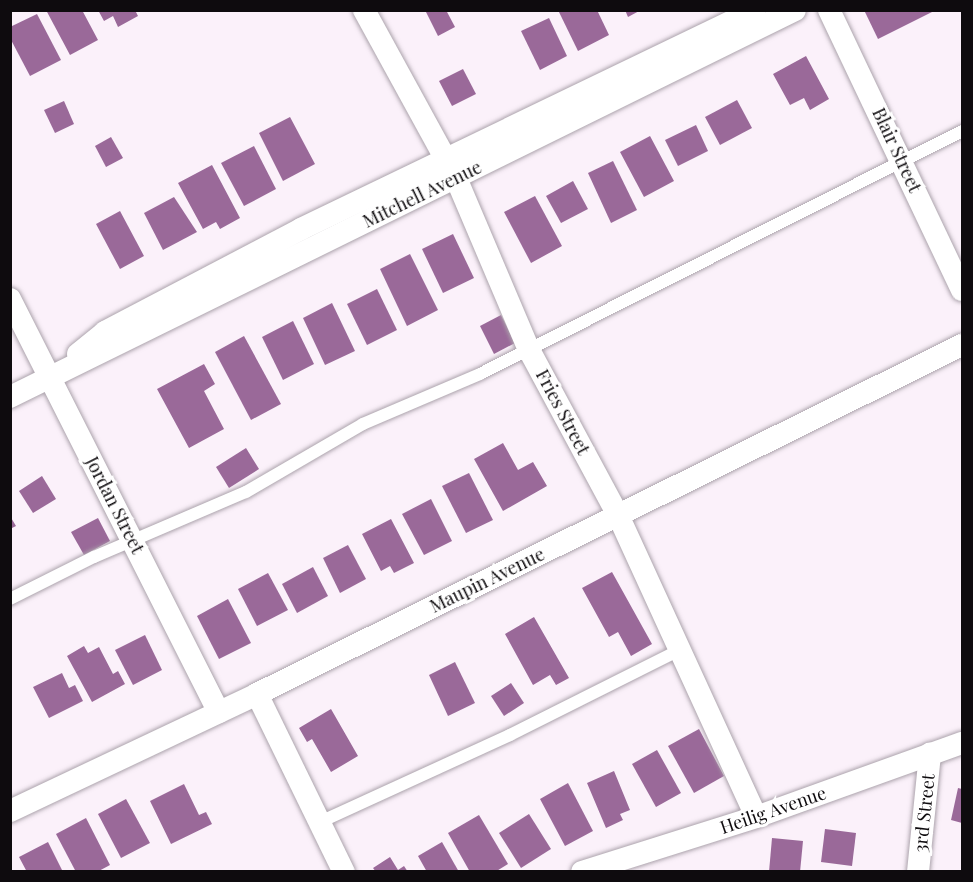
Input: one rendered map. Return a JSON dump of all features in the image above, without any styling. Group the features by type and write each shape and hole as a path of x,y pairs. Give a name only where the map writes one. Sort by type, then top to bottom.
{"street":[{"name":"Fries Street","path":"364,10 456,178 528,348 618,515 756,817"},
{"name":"Mitchell Avenue","path":"49,378 105,332 444,158 755,10"},
{"name":"Mitchell Avenue","path":"10,397 795,10"},
{"name":"Blair Street","path":"829,10 903,160 963,290"},
{"name":"Jordan Street","path":"10,299 219,712"},
{"name":"Maupin Avenue","path":"10,811 257,694 963,345"},
{"path":"257,694 344,872"},
{"name":"Heilig Avenue","path":"582,872 604,868 756,817 963,743"},
{"name":"3rd Street","path":"918,872 930,754"}],"lane":[{"path":"10,599 133,541 246,492 363,424 480,374 963,131"},
{"path":"320,822 680,650"}],"building":[{"path":"46,10 82,10 98,40 70,55"},
{"path":"98,10 135,10 138,16 118,27 113,16 104,21"},
{"path":"425,10 446,10 455,27 438,36"},
{"path":"558,10 597,10 609,35 578,51"},
{"path":"625,10 641,10 628,17"},
{"path":"864,10 936,10 878,39"},
{"path":"37,14 61,60 30,76 10,38 10,27"},
{"path":"549,18 567,56 540,70 521,31"},
{"path":"806,56 829,99 810,110 804,98 790,105 773,74"},
{"path":"463,69 476,94 452,106 439,81"},
{"path":"737,100 752,128 720,145 705,117"},
{"path":"64,101 74,124 55,133 44,110"},
{"path":"290,117 315,164 283,181 259,133"},
{"path":"696,125 708,151 678,166 665,140"},
{"path":"650,136 674,181 644,197 620,152"},
{"path":"111,137 123,158 106,167 95,146"},
{"path":"254,146 276,189 244,206 221,163"},
{"path":"613,161 637,210 611,223 588,173"},
{"path":"212,165 240,218 220,229 216,222 203,229 178,183"},
{"path":"573,181 588,209 561,223 546,196"},
{"path":"535,196 562,246 531,263 504,212"},
{"path":"174,197 197,232 163,250 144,213"},
{"path":"120,211 144,256 120,269 96,224"},
{"path":"453,234 474,278 443,293 422,249"},
{"path":"410,254 438,310 407,326 380,269"},
{"path":"377,289 397,330 367,345 347,304"},
{"path":"332,303 355,351 325,365 303,318"},
{"path":"501,315 515,343 494,354 480,326"},
{"path":"293,321 314,364 283,380 262,337"},
{"path":"244,336 281,404 251,420 215,352"},
{"path":"204,364 215,384 204,391 224,429 189,448 157,389"},
{"path":"503,443 518,470 533,462 547,486 503,511 474,459"},
{"path":"246,448 259,469 229,488 216,467"},
{"path":"469,473 493,520 466,533 442,486"},
{"path":"42,476 56,499 33,513 19,491"},
{"path":"431,499 452,541 424,555 402,514"},
{"path":"10,516 16,526 10,529"},
{"path":"98,518 110,541 84,555 71,532"},
{"path":"391,519 414,563 394,573 390,566 381,571 362,534"},
{"path":"348,545 366,579 340,593 323,558"},
{"path":"313,567 328,596 297,613 282,584"},
{"path":"612,572 652,644 631,656 618,632 609,637 582,588"},
{"path":"268,573 288,610 257,626 238,589"},
{"path":"228,599 251,643 219,659 197,616"},
{"path":"534,617 569,678 556,685 550,675 533,685 505,634"},
{"path":"145,635 162,670 133,685 115,650"},
{"path":"84,646 88,653 99,647 113,674 118,671 125,684 92,702 67,656"},
{"path":"455,662 475,703 448,716 429,675"},
{"path":"62,673 69,688 75,685 83,701 49,718 33,687"},
{"path":"511,683 524,703 504,716 491,696"},
{"path":"331,709 358,756 331,772 312,739 307,742 299,728"},
{"path":"699,729 724,776 694,793 668,746"},
{"path":"657,750 681,793 656,807 632,764"},
{"path":"614,771 630,810 620,814 623,820 606,828 587,783"},
{"path":"568,783 593,831 565,846 540,799"},
{"path":"184,784 199,815 206,812 212,824 171,844 150,801"},
{"path":"958,788 962,789 962,823 951,820"},
{"path":"126,799 150,843 121,858 98,814"},
{"path":"529,814 551,849 521,868 499,833"},
{"path":"479,815 508,864 495,872 470,872 448,833"},
{"path":"86,818 110,865 97,872 76,872 56,834"},
{"path":"825,829 856,833 852,866 821,862"},
{"path":"772,838 803,841 800,872 769,872"},
{"path":"48,842 63,872 27,872 19,857"},
{"path":"442,842 459,872 427,872 418,856"},
{"path":"390,857 398,870 404,866 408,872 376,872 373,868"}]}
